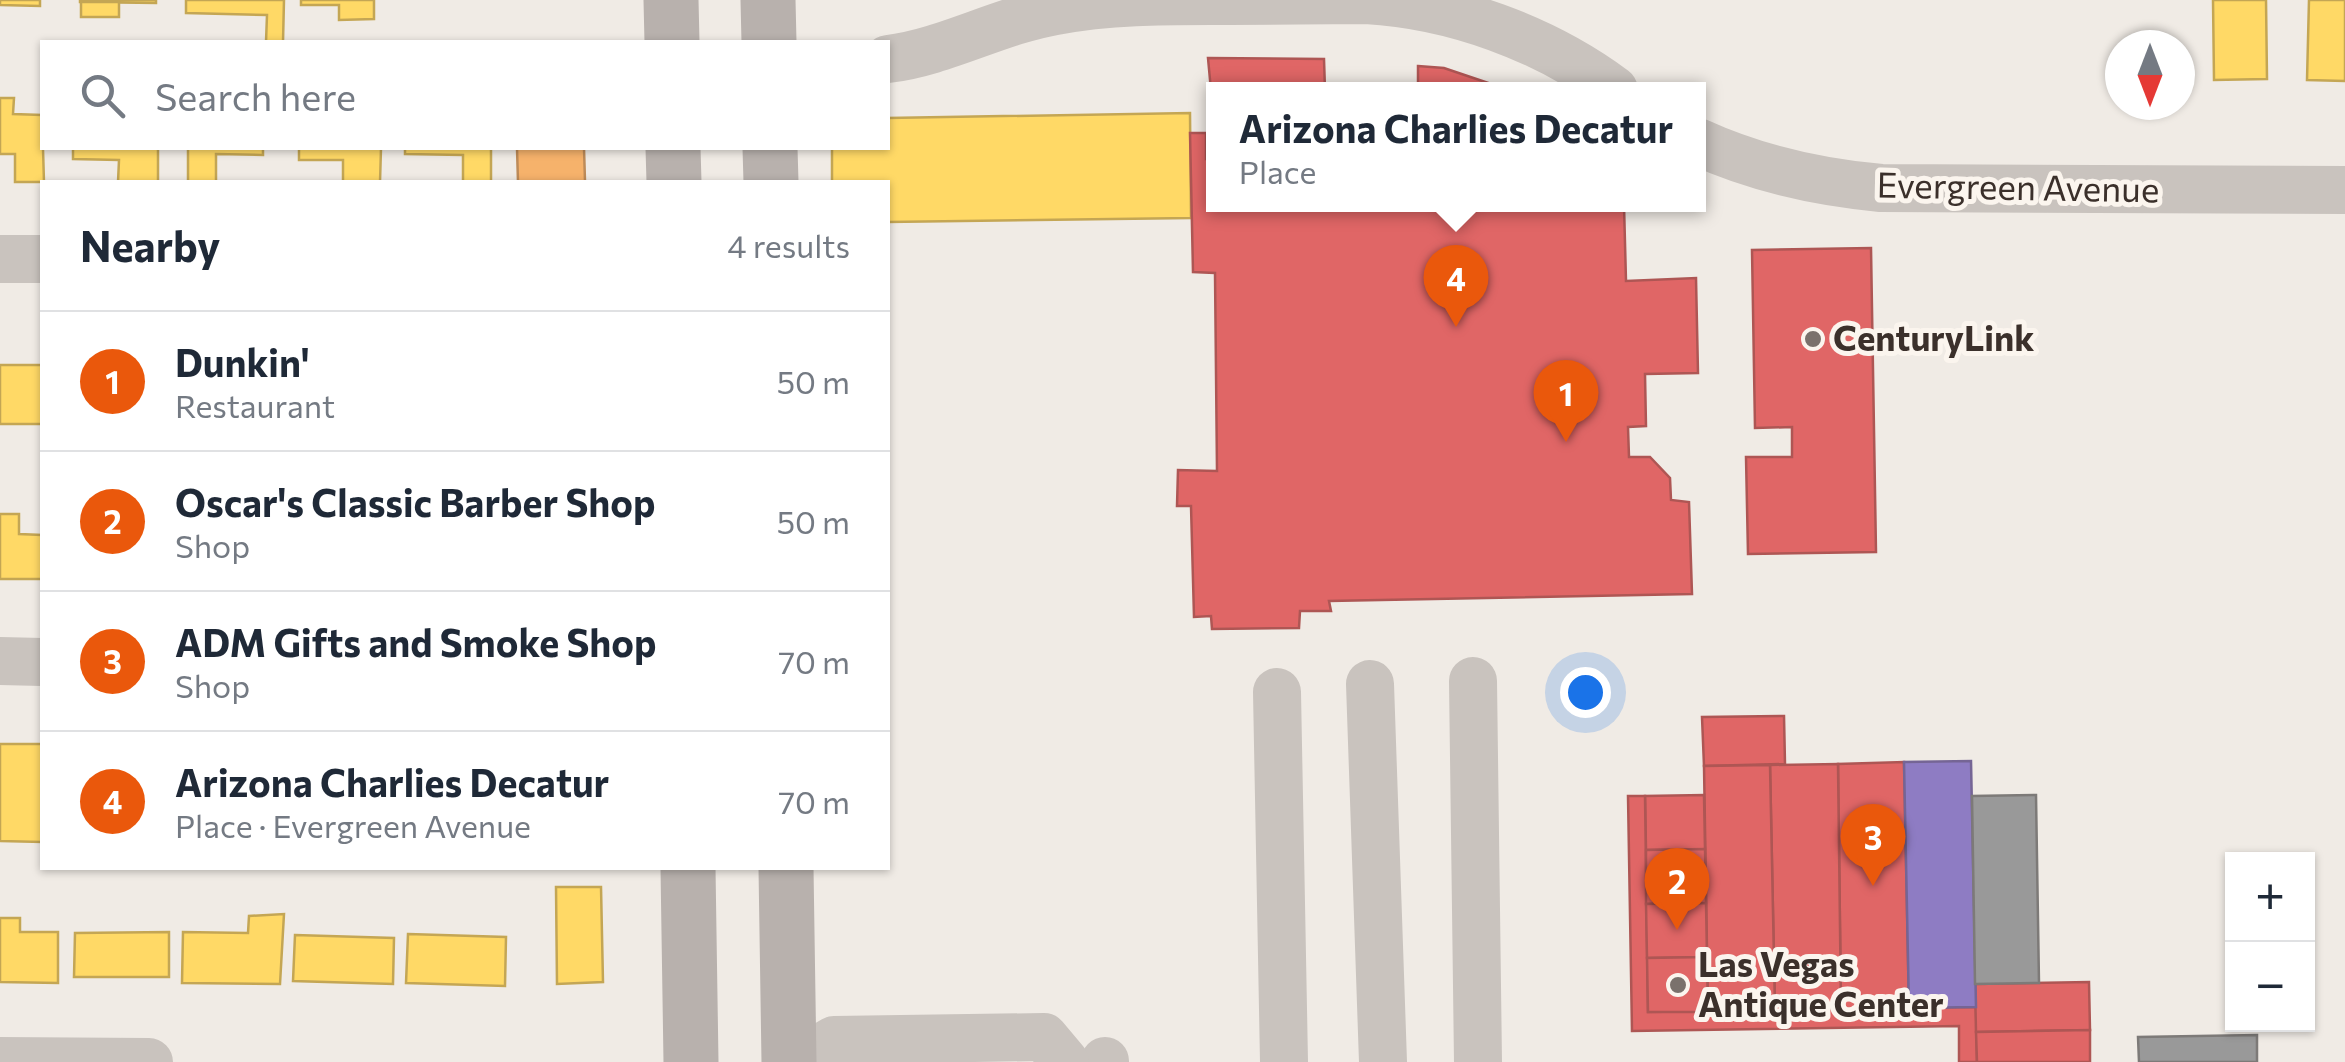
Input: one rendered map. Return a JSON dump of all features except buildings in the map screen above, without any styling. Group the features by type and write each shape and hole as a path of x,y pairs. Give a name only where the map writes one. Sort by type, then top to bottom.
{"main road":[{"path":"671,0 672,40"},
{"path":"768,0 769,40"},
{"path":"673,150 674,180"},
{"path":"770,150 771,180"},
{"path":"688,870 691,1062"},
{"path":"786,870 792,1062"}],"street":[{"path":"890,59 1059,10 1149,0 1367,0 1433,9 1495,28 1537,45 1603,82"},
{"name":"Evergreen Avenue","path":"1706,145 1770,170 1881,188 2345,190"},
{"path":"0,258 40,259"},
{"path":"0,661 40,662"},
{"path":"1473,681 1478,1062"},
{"path":"1370,684 1383,1062"},
{"path":"1276,692 1284,1062"},
{"path":"792,1062 834,1040 1044,1037 1065,1062"},
{"path":"0,1061 149,1062"}],"place":[{"name":"Arizona Charlies Decatur","path":"1456,327"},
{"name":"CenturyLink","path":"1813,339"},
{"name":"Dunkin'","path":"1566,442"},
{"name":"ADM Gifts and Smoke Shop","path":"1873,886"},
{"name":"Oscar's Classic Barber Shop","path":"1677,930"},
{"name":"Las Vegas Antique Center","path":"1678,985"}]}
